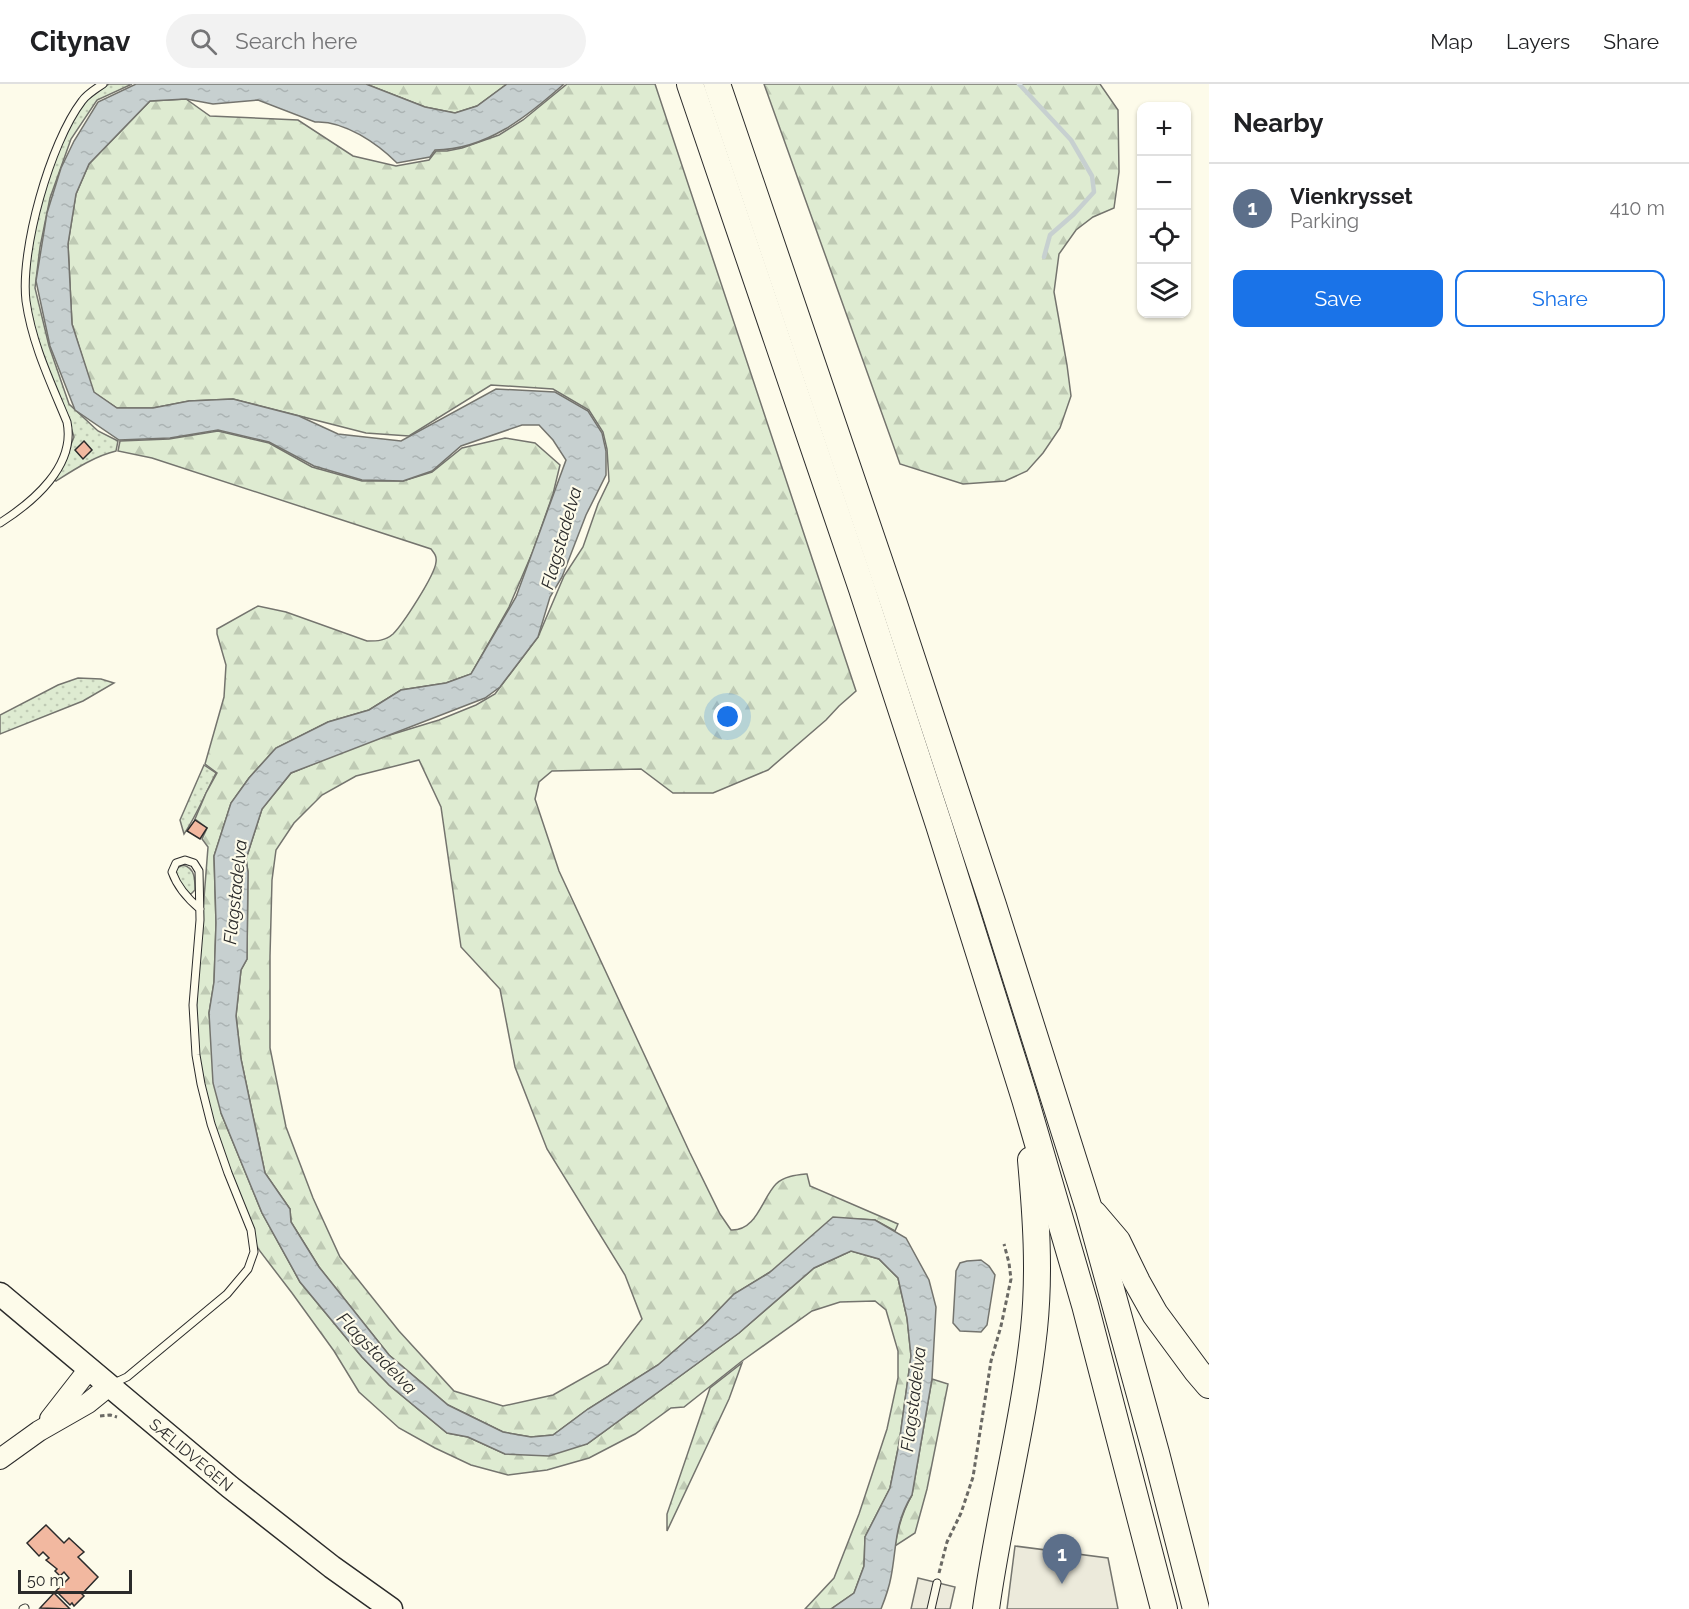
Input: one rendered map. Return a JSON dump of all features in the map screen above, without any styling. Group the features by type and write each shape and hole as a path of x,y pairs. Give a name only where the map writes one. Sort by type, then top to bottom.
{"highway":[{"path":"690,84 862,589 1025,1100 1085,1305 1164,1609"},
{"path":"717,84 901,625 1089,1209 1196,1609"},
{"path":"986,1609 1034,1328 1037,1266 1035,1205 1025,1100"},
{"path":"1089,1209 1117,1241 1155,1314 1209,1385"}],"main road":[{"name":"SÆLIDVEGEN","path":"0,1294 230,1487 332,1568 391,1609"},
{"path":"0,1459 39,1431 62,1406 89,1369"},
{"path":"39,1431 96,1413 109,1386"}],"lane":[{"path":"0,523 15,513 45,485 67,452 68,422 41,357 29,319 25,272 38,204 58,146 82,101 103,84"},
{"path":"109,1386 127,1377 227,1294 248,1269 254,1252 251,1230 211,1124 195,1055 193,1005 199,939 200,909 199,871 194,863 185,860 176,863 172,872 175,881 193,904 200,909"},
{"path":"931,1609 937,1583"}],"path":[{"path":"937,1583 947,1542 961,1513 973,1477 991,1361 1011,1279 1004,1244"}],"green space":[{"path":"109,84 132,84 97,100 71,139 50,198 40,247 35,288 49,346 69,404 98,431 118,441 116,451 93,460 56,481 53,479 64,462 74,437 69,421 48,378 25,293 34,218 66,128 86,101"},
{"path":"366,84 507,84 477,106 455,113 425,107"},
{"path":"567,84 655,84 856,691 768,770 713,793 673,793 641,769 552,771 539,782 535,799 559,871 690,1153 720,1214 731,1230 740,1229 753,1220 779,1181 791,1176 807,1174 810,1186 898,1224 895,1231 875,1220 856,1219 734,1294 705,1324 658,1365 588,1409 553,1435 531,1437 503,1432 448,1405 389,1355 319,1267 291,1222 290,1209 265,1173 241,1059 236,1016 241,970 247,959 248,872 246,859 262,809 291,773 367,742 439,720 476,705 495,694 538,637 564,576 583,547 598,504 609,481 607,449 603,432 589,410 553,389 491,385 409,436 366,433 233,399 189,401 153,408 117,408 93,392 72,324 68,244 76,194 89,164 150,101 186,99 210,116 298,120 353,156 396,166 429,160 436,151 462,148 499,135 523,120","holes":["419,760 441,807 461,947 500,989 515,1067 547,1149 625,1275 642,1319 608,1364 553,1395 503,1406 454,1391 399,1331 340,1257 313,1198 286,1127 270,1048 272,880 276,850 294,823 322,795 356,776"]},
{"path":"764,84 1100,84 1118,110 1119,172 1114,208 1093,217 1076,230 1059,254 1054,292 1071,396 1060,428 1027,471 1005,481 963,484 900,464"},
{"path":"218,431 269,443 312,467 362,481 403,481 432,472 462,448 505,438 535,443 560,465 553,494 533,551 509,607 471,674 446,683 401,690 369,710 328,722 276,748 249,778 231,803 214,856 216,923 214,982 209,1013 221,1113 262,1213 300,1282 362,1357 389,1385 447,1433 468,1437 505,1454 587,1444 739,1333 814,1268 851,1251 879,1259 898,1278 907,1318 911,1356 899,1444 890,1488 865,1537 864,1566 854,1593 831,1609 805,1609 834,1578 859,1514 887,1429 898,1378 898,1351 886,1310 875,1301 840,1302 812,1311 742,1361 684,1407 671,1408 635,1434 589,1458 547,1470 508,1475 471,1465 399,1428 359,1392 334,1351 256,1246 201,1084 196,1020 208,847 202,839 207,828 195,819 217,773 205,764 224,697 226,665 217,629 258,606 286,612 367,641 378,641 390,636 398,629 425,588 436,560 431,549 152,458 118,451 120,441 169,439"},
{"path":"78,678 101,679 114,683 83,701 0,734 0,715 58,685"},
{"path":"204,765 216,773 184,834 180,820"},
{"path":"183,865 194,874 195,890 191,894 187,893 173,874"},
{"path":"742,1363 729,1399 667,1531 667,1514 710,1388"},
{"path":"932,1379 948,1384 927,1489 915,1533 895,1546 901,1520 912,1495"}],"shaded area":[{"path":"1015,1546 1108,1558 1118,1609 1007,1609"},
{"path":"918,1578 955,1587 950,1609 911,1609"}],"water":[{"name":"Flagstadelva","path":"136,84 366,84 425,107 455,113 477,106 507,84 564,84 521,119 489,138 454,148 435,150 430,157 397,163 380,148 349,129 326,122 315,122 258,100 213,104 186,99 150,101 89,164 76,194 68,244 72,324 94,392 117,408 153,408 189,401 233,399 299,416 338,434 401,441 496,389 555,392 588,411 602,433 606,451 606,475 586,515 562,577 550,597 538,637 500,687 485,698 291,773 262,809 246,859 248,872 247,959 241,970 236,1016 241,1059 265,1173 290,1209 291,1222 319,1267 389,1355 448,1405 503,1432 531,1437 553,1435 588,1409 658,1365 705,1324 734,1294 769,1273 833,1217 875,1220 906,1238 929,1280 936,1307 932,1379 912,1495 899,1526 890,1581 881,1609 831,1609 854,1593 864,1566 865,1537 890,1488 899,1444 911,1356 907,1318 898,1278 879,1259 851,1251 814,1268 739,1333 587,1444 549,1456 505,1454 468,1437 447,1433 389,1385 362,1357 300,1282 262,1213 221,1113 213,1083 209,1013 214,982 216,923 214,856 231,803 249,778 276,748 328,722 369,710 401,690 446,683 471,674 516,597 566,460 553,440 539,425 522,425 461,446 432,471 403,481 362,480 314,466 269,442 218,430 170,438 119,440 75,410 50,346 36,281 47,213 61,168 74,141 98,102"},
{"path":"981,1260 995,1275 987,1325 981,1332 960,1331 953,1323 956,1271 960,1263"}],"building":[{"path":"84,441 92,450 83,459 75,450"},
{"path":"195,820 207,828 200,839 187,831"},
{"path":"46,1525 64,1543 69,1538 84,1552 78,1557 98,1577 74,1606 56,1591 69,1578 64,1572 60,1576 55,1571 57,1569 46,1560 49,1558 43,1552 39,1556 27,1543"},
{"path":"54,1593 70,1609 40,1608"}],"waterway":[{"path":"1019,84 1071,140 1092,176 1094,192 1050,235 1044,257"}],"place":[{"name":"Vienkrysset","path":"1062,1584"}]}
